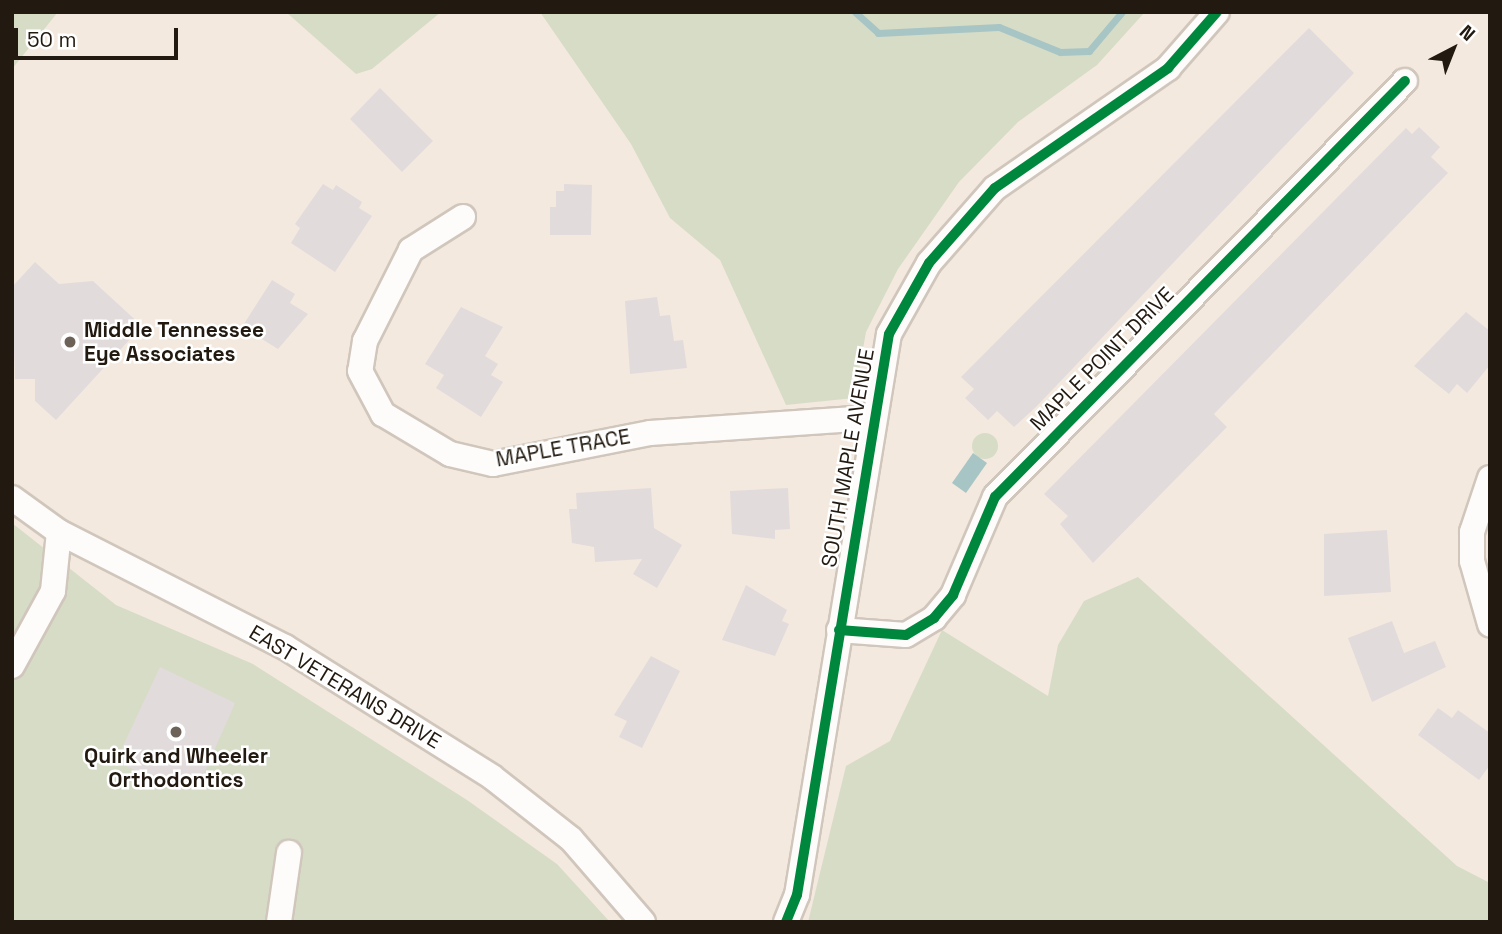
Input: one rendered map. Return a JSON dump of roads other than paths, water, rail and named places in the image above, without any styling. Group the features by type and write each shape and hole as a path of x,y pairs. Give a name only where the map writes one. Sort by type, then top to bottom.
{"street":[{"name":"SOUTH MAPLE AVENUE","path":"786,922 797,895 873,418 889,334 929,263 995,188 1168,68 1217,12"},
{"name":"MAPLE POINT DRIVE","path":"839,630 906,635 934,618 953,595 995,496 1405,81"},
{"name":"MAPLE TRACE","path":"464,217 411,250 365,341 360,371 383,414 450,454 493,464 650,433 873,418"},
{"path":"1490,478 1472,551 1490,624"},
{"name":"EAST VETERANS DRIVE","path":"12,498 59,532 285,647 492,777 571,839 643,922"},
{"path":"12,666 53,591 59,532"},
{"path":"279,922 289,853"}],"water":[{"path":"973,453 987,463 966,493 952,483"}],"waterway":[{"path":"855,12 878,33 999,27 1060,52 1089,51 1122,12"}],"place":[{"name":"Middle Tennessee Eye Associates","path":"70,342"},
{"name":"Quirk and Wheeler Orthodontics","path":"176,732"}]}
